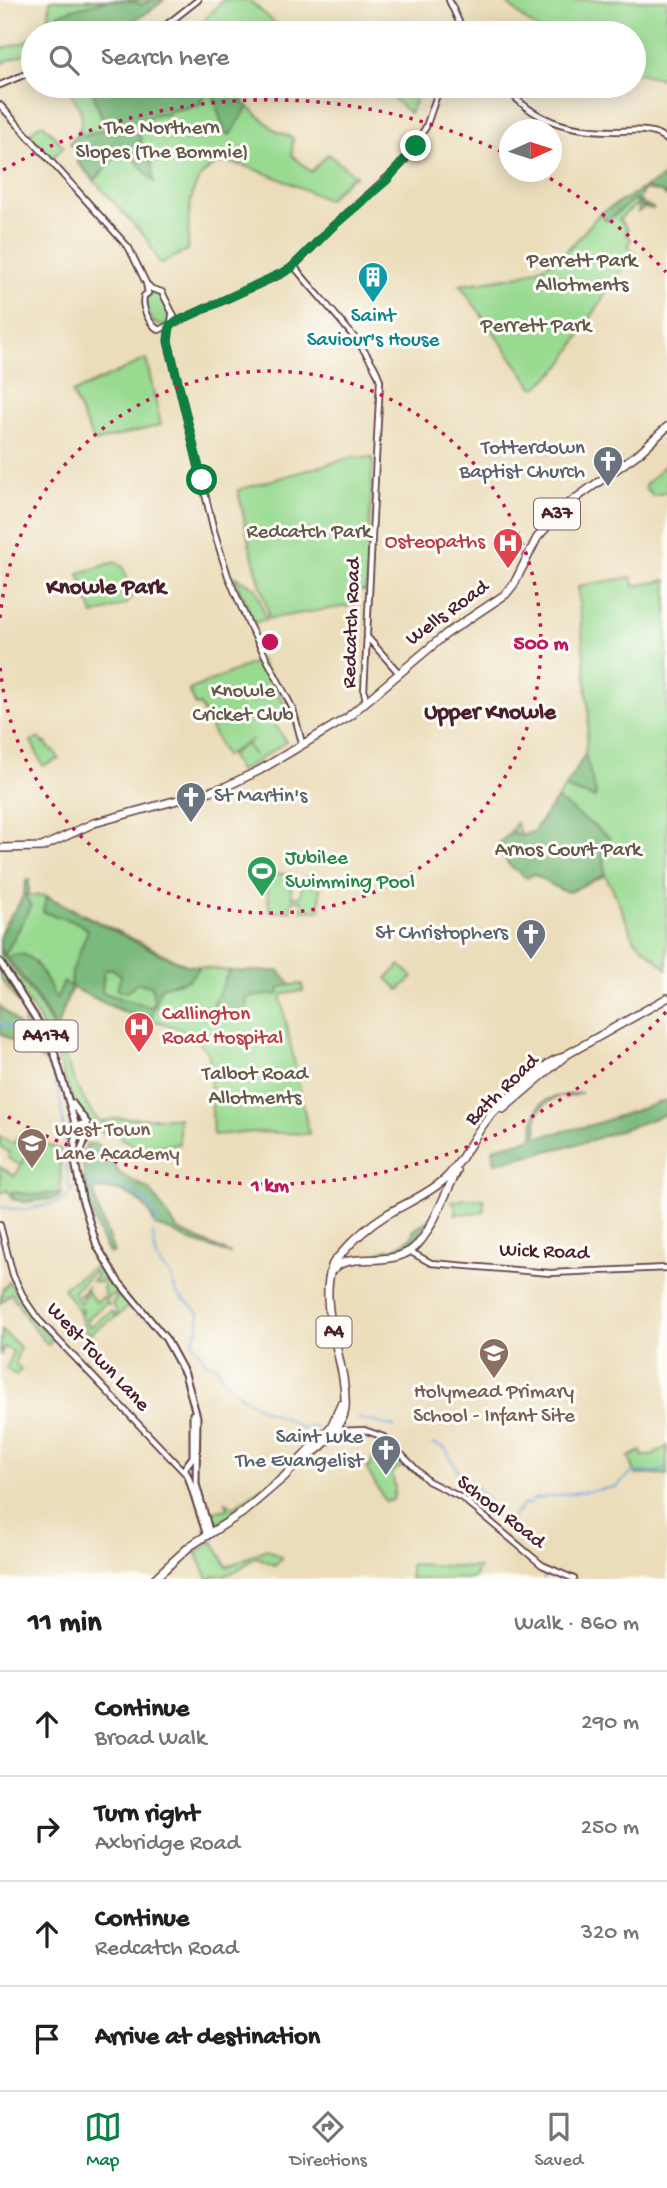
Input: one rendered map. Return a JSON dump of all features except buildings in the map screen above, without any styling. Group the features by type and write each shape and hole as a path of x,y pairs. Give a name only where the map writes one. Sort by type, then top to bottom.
{"highway":[{"name":"Wells Road","path":"0,848 36,849 94,823 212,792 245,778 349,715 446,634 506,594 514,584 537,538 565,506 639,453 667,427"},
{"name":"Bath Road","path":"421,1241 460,1162 486,1125 562,1058 667,998"},
{"path":"332,1267 348,1245 386,1215 429,1192 460,1162"},
{"path":"429,1192 441,1190 444,1196"},
{"path":"358,1261 352,1258 349,1252 359,1237"},
{"path":"332,1267 344,1261 396,1258 421,1241"},
{"name":"A4","path":"209,1535 258,1500 311,1455 338,1427 344,1402 329,1303 332,1267"},
{"name":"A4","path":"156,1579 218,1527 227,1523"}],"main road":[{"name":"A4174","path":"0,962 55,1055 76,1132 77,1172 87,1218 97,1246 118,1281 166,1339 185,1374 198,1429 192,1467 187,1475"},
{"name":"A4174","path":"67,1094 91,1133 85,1139 79,1155 77,1172"},
{"path":"85,1139 76,1132 82,1123 89,1126"},
{"name":"A4174","path":"192,1467 209,1535"},
{"path":"187,1475 192,1467"},
{"name":"West Town Lane","path":"187,1475 209,1535"},
{"path":"207,1519 218,1527"}],"street":[{"path":"171,21 198,0"},
{"path":"449,0 459,21"},
{"path":"0,85 21,76"},
{"path":"160,330 294,266 332,227 402,164 426,127 436,98"},
{"path":"516,98 527,109 554,122 597,130 645,131 660,134 667,140"},
{"path":"0,105 130,248 148,293"},
{"name":"Redcatch Road","path":"294,266 360,347 375,368 380,382 368,638 370,644 364,692 367,701"},
{"path":"146,283 154,290 162,292 172,315 180,321"},
{"path":"154,290 144,296 142,304 152,324 168,341"},
{"path":"172,315 168,341 214,531 228,576 249,625 293,709 302,743"},
{"path":"370,644 399,673"},
{"name":"West Town Lane","path":"0,1224 13,1275 38,1319 187,1475"},
{"path":"421,1241 419,1248 423,1257"},
{"name":"Wick Road","path":"409,1251 431,1263 550,1273 667,1268"},
{"name":"School Road","path":"338,1427 379,1434 390,1442 411,1467 433,1484 462,1498 542,1565 575,1579"},
{"path":"174,1463 192,1467"}],"green space":[{"path":"50,0 164,0 133,21 46,21 49,17"},
{"path":"108,0 128,0 143,5 151,0 164,0 133,21 58,21 59,14"},
{"path":"223,0 249,0 273,21 204,21"},
{"path":"504,0 667,0 667,80 646,75 646,21 525,20"},
{"path":"21,43 21,55 0,64 0,49"},
{"name":"The Northern Slopes (The Bommie)","path":"74,98 245,98 243,102 276,131 293,138 292,155 311,172 328,154 356,176 350,178 327,200 247,167 225,163 216,165 201,177 193,192 188,250 160,264 147,239 77,162 81,157 70,143 82,121"},
{"path":"94,98 203,98 199,105 151,117 141,129 140,139 151,163 154,182 124,147 95,180 77,162 81,157 70,143 80,131 84,136 106,129"},
{"path":"214,98 245,98 243,102 248,107 230,135 224,132"},
{"path":"392,98 415,98 410,113"},
{"path":"40,124 64,147 51,159 29,134"},
{"path":"667,175 667,197 661,192 645,189 638,199 646,207 643,208 634,199 607,221 600,213"},
{"path":"634,199 654,209 644,208 637,213 639,209 636,205 619,219 628,230 625,233 631,239 628,245 639,257 617,275 562,365 537,388 533,387 460,285 508,278 544,266 567,250 600,213 607,221"},
{"path":"154,292 162,296 170,314 170,321 163,326 154,323 144,302 148,294"},
{"path":"146,359 161,425 94,442 72,393"},
{"name":"Redcatch Park","path":"352,457 373,458 366,591 356,591 355,605 254,623 234,576 256,588 265,616 269,615 238,490"},
{"path":"667,463 667,492 652,496 649,490 646,491 645,485"},
{"path":"115,562 123,567 132,596 127,604 93,615 79,573"},
{"name":"Arnos Court Park","path":"632,577 634,586 667,580 667,969 634,939 605,875 569,892 533,874 527,878 506,860 497,845 516,823 521,836 533,832 565,788 594,798 596,795 585,754 589,717 578,586"},
{"name":"Knowle Cricket Club","path":"260,660 290,714 278,721 276,726 286,742 240,772 230,755 246,744 254,756 247,743 253,739 225,756 200,705 196,706 189,690"},
{"path":"39,738 54,750 59,759 43,766 31,741"},
{"path":"585,754 596,794 594,798 565,788"},
{"name":"Arnos Court Park","path":"557,799 610,838 603,847 605,875 569,892 533,874 527,878 509,865 497,845 512,832 521,836 533,832"},
{"path":"265,874 286,874 286,877 290,878 292,897 300,897 304,877 320,877 320,910 302,911 302,901 292,900 290,911 270,912"},
{"path":"29,880 29,892 25,896 31,906 5,955 0,949 1,932 19,903 26,881"},
{"name":"Talbot Road Allotments","path":"24,895 46,896 186,965 229,971 279,971 291,985 302,984 303,991 283,994 281,998 309,1134 256,1132 213,1135 209,1054 200,1043 181,1030 127,1013 72,987 56,1030 30,987 0,949 5,927"},
{"path":"46,896 160,954 186,965 200,967 188,980 161,987 151,1019 128,1013 71,987 56,1030 39,1000 8,958 17,954 32,959 56,999 64,982 71,986 72,971 88,930 78,923 43,912","holes":["111,968 121,975 117,990 127,992 137,983 152,986 154,1004 150,1007 102,992 104,971"]},
{"path":"0,952 32,993 48,1019 80,1093 107,1128 104,1134 92,1125 73,1101 39,1019 0,959"},
{"path":"400,965 413,977 399,990 387,978"},
{"path":"0,968 45,1038 52,1056 44,1061 23,1045 26,1032 23,1022 28,1017 0,977"},
{"path":"229,971 279,971 291,985 280,987 278,994 247,997 247,1019 207,1018"},
{"path":"0,1006 19,1027 21,1032 17,1044 0,1033"},
{"path":"561,1096 540,1110 537,1137 592,1125 667,1100 667,1114 586,1142 495,1163 493,1148 533,1138 533,1124 539,1106 544,1101"},
{"path":"121,1118 179,1118 179,1144 139,1147 123,1139 101,1121"},
{"name":"West Town Lane Academy","path":"0,1136 13,1144 18,1137 60,1149 61,1193 33,1195 12,1192 12,1199 7,1190 0,1194 0,1167 15,1176 27,1155 20,1165 8,1158 10,1153 0,1146"},
{"path":"87,1144 96,1144 107,1149 119,1173 150,1190 178,1230 231,1254 155,1226 146,1208 132,1196 114,1190 94,1190 98,1210 114,1252 110,1254 97,1228 84,1178 83,1153"},
{"path":"12,1192 33,1195 61,1193 59,1198 25,1202 12,1199"},
{"path":"484,1199 484,1212 454,1214 456,1207 452,1202"},
{"path":"430,1218 422,1233 405,1249 381,1257 378,1253 392,1250 413,1236 413,1231"},
{"path":"96,1265 106,1277 99,1283 92,1281 97,1276 94,1271 73,1292 80,1303 86,1293 79,1297 78,1295 87,1287 86,1291 96,1302 103,1297 110,1306 106,1303 86,1318 90,1327 111,1311 115,1315 117,1313 112,1303 117,1298 114,1294 108,1299 104,1291 103,1286 108,1278 130,1305 87,1335 79,1312 83,1312 81,1308 79,1311 63,1288"},
{"path":"9,1282 52,1341 48,1345 31,1325 11,1293 0,1303 2,1290"},
{"path":"2,1330 20,1347 15,1363 21,1370 16,1375 6,1369 13,1351 4,1347 0,1356"},
{"path":"667,1446 667,1476 636,1475 629,1457 641,1451 643,1456 652,1456"},
{"path":"394,1452 403,1461 400,1462 402,1467 392,1471 395,1489 393,1500 385,1501 366,1468 370,1467 373,1456 387,1456"},
{"path":"291,1466 240,1510 221,1522 212,1520 211,1512 228,1509 226,1502 234,1507"},
{"path":"213,1541 227,1567 266,1549 282,1558 275,1565 257,1557 235,1572 208,1579 196,1552"},
{"path":"410,1565 479,1568 473,1579 410,1579"}],"waterway":[{"path":"0,1021 1,1025 11,1027 17,1035"},
{"path":"25,1041 46,1062 58,1089 68,1184 71,1189"},
{"path":"89,1185 120,1188 138,1196 152,1210 157,1220 155,1226"},
{"path":"0,1207 24,1210 64,1201 74,1188"},
{"path":"153,1233 159,1261 170,1274 178,1295 199,1313 199,1326 193,1340 205,1362 217,1366 232,1389 258,1407 291,1421 300,1428 316,1427"},
{"path":"357,1418 395,1427"},
{"path":"433,1444 445,1448 457,1469 483,1494 500,1522"},
{"path":"509,1525 523,1505 530,1504 534,1499 616,1487 633,1472 667,1469"},
{"path":"544,1571 544,1579"}],"place":[{"name":"Saint Saviour's House","path":"373,304"},
{"name":"Totterdown Baptist Church","path":"608,488"},
{"name":"Osteopaths","path":"508,570"},
{"name":"St Martin's","path":"191,824"},
{"name":"Jubilee Swimming Pool","path":"262,898"},
{"name":"St Christophers","path":"531,961"},
{"name":"Callington Road Hospital","path":"139,1054"},
{"name":"West Town Lane Academy","path":"32,1170"},
{"name":"Holymead Primary School - Infant Site","path":"494,1380"},
{"name":"Saint Luke The Evangelist","path":"386,1477"}],"district":[{"name":"Knowle Park","path":"106,588"},
{"name":"Upper Knowle","path":"490,713"}],"route":[{"path":"202,480 168,341 170,325 290,269 332,227 387,180 416,146"}],"park label":[{"name":"Perrett Park Allotments","path":"582,274"},
{"name":"Perrett Park","path":"536,327"}]}
